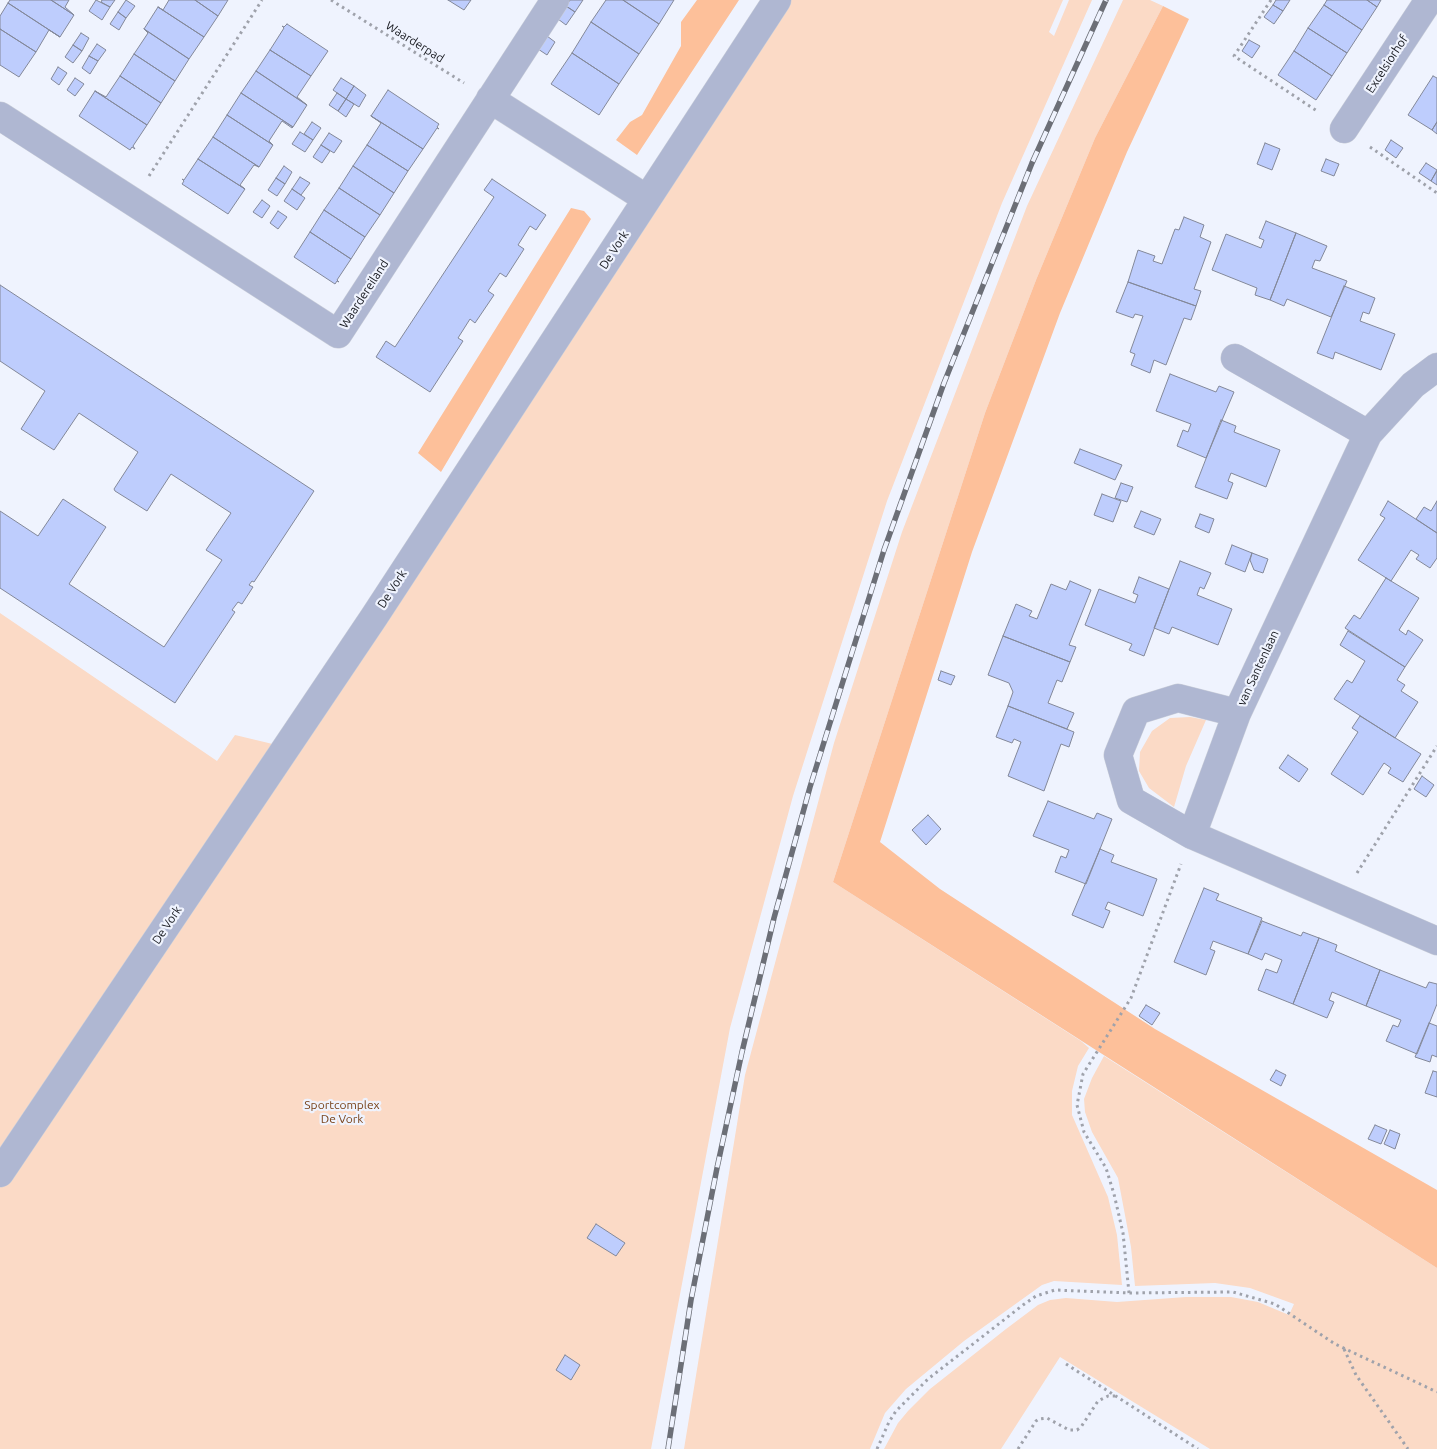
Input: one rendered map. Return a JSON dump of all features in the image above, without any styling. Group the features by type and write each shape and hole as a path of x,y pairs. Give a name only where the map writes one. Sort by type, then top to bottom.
{"street":[{"name":"Waardereiland","path":"0,116 338,334 555,0"},
{"name":"De Vork","path":"0,1173 374,617 778,0"},
{"name":"Excelsiorhof","path":"1344,129 1429,0"},
{"path":"490,99 647,199"},
{"path":"1235,358 1368,434"},
{"name":"van Santenlaan","path":"1192,834 1235,718 1368,434 1413,385 1437,367"},
{"name":"van Santenlaan","path":"1235,718 1178,698 1136,711 1118,755 1131,800 1192,834 1437,941"}],"path":[{"path":"133,202 262,0"},
{"name":"Waarderpad","path":"331,0 490,99"},
{"path":"1271,0 1234,56 1437,193"},
{"path":"1341,899 1437,746"},
{"path":"1129,1293 1123,1233 1114,1194 1106,1168 1084,1132 1077,1105 1083,1074 1131,998 1192,834"},
{"path":"877,1449 896,1411 928,1379 1036,1296 1055,1290 1129,1293 1233,1292 1275,1304 1297,1317 1326,1339 1437,1392"},
{"path":"1344,1348 1356,1375 1408,1449"},
{"path":"1066,1364 1198,1449"},
{"path":"1018,1449 1039,1419 1046,1418 1069,1430 1077,1430 1098,1401 1108,1396 1118,1397"}],"green space":[{"name":"Sportcomplex De Vork","path":"781,0 1063,0 1049,32 1054,36 1069,0 1092,0 1002,203 887,501 793,796 730,1028 651,1449 0,1449 0,613 217,761 235,735 281,746"},
{"path":"1123,0 1150,0 1163,6 1095,138 1036,280 985,413 833,882 1081,1041 1089,1048 1078,1066 1072,1091 1072,1115 1108,1197 1117,1235 1122,1285 1054,1281 1042,1285 964,1341 906,1389 885,1413 870,1449 684,1449 745,1075 834,743 902,532 1027,206"},
{"path":"1190,717 1206,720 1186,766 1174,807 1149,788 1139,771 1140,752 1152,731 1170,718"},
{"path":"1104,1056 1437,1268 1437,1449 1210,1449 1060,1357 1001,1449 884,1449 898,1423 930,1389 1038,1305 1050,1300 1066,1298 1117,1302 1186,1297 1231,1297 1258,1302 1289,1315 1294,1304 1250,1288 1215,1283 1135,1286 1131,1247 1118,1178 1092,1132 1085,1112 1084,1099 1092,1078"}],"shaded area":[{"path":"697,0 739,0 637,155 616,140 630,122 642,115 681,46 681,22"},
{"path":"1163,6 1189,19 1127,152 1060,313 972,552 880,842 940,889 1155,1029 1437,1190 1437,1268 833,882 985,413 1036,280 1095,138"},
{"path":"571,208 584,211 591,219 441,472 418,453"}],"building":[{"path":"10,0 51,0 74,15 60,37 8,3"},
{"path":"51,0 69,0 65,7 74,15"},
{"path":"96,0 110,7 102,20 89,11"},
{"path":"102,0 115,0 110,7 101,2"},
{"path":"126,0 135,6 126,18 118,12"},
{"path":"169,0 195,0 218,16 204,37 158,7 163,10"},
{"path":"195,0 228,0 218,16"},
{"path":"448,0 471,0 464,10"},
{"path":"570,0 583,0 575,12 566,6"},
{"path":"606,0 623,0 659,24 639,54 591,22"},
{"path":"623,0 674,0 659,24"},
{"path":"1276,0 1290,0 1283,11 1273,5"},
{"path":"1327,0 1367,0 1377,7 1362,30 1324,5"},
{"path":"1367,0 1381,0 1377,7"},
{"path":"8,3 60,37 49,30 36,52 0,29 0,16"},
{"path":"1273,5 1283,11 1274,24 1264,17"},
{"path":"1324,5 1362,30 1347,53 1308,28"},
{"path":"566,6 575,12 566,25 558,19"},
{"path":"158,7 204,37 189,59 144,29"},
{"path":"118,12 126,18 119,30 110,24"},
{"path":"591,22 639,54 619,84 572,53"},
{"path":"287,24 328,51 311,76 270,50 284,28 282,26 284,27"},
{"path":"1308,28 1347,53 1332,76 1294,51"},
{"path":"0,29 36,52 19,77 0,65"},
{"path":"144,29 189,59 175,81 134,54 148,33"},
{"path":"81,33 89,38 82,51 73,45"},
{"path":"547,36 555,42 547,55 538,49"},
{"path":"1249,40 1260,46 1252,58 1242,51"},
{"path":"97,44 106,50 98,61 89,56"},
{"path":"73,45 82,51 73,63 65,57"},
{"path":"270,50 311,76 297,97 307,105 256,71"},
{"path":"1294,51 1332,76 1316,100 1278,75"},
{"path":"572,53 619,84 599,115 551,84"},
{"path":"134,54 175,81 161,103 120,76"},
{"path":"89,56 98,61 90,74 82,68"},
{"path":"58,67 67,73 59,85 51,79"},
{"path":"256,71 307,105 293,127 241,93"},
{"path":"120,76 161,103 147,125 95,91 106,97"},
{"path":"1433,76 1437,78 1437,122 1432,130 1408,115"},
{"path":"75,78 84,84 75,96 67,90"},
{"path":"341,78 354,86 346,99 333,90"},
{"path":"354,86 366,95 359,107 346,99"},
{"path":"388,90 439,124 437,127 439,129 437,128 423,149 371,116"},
{"path":"95,91 147,125 133,146 135,149 132,147 130,150 79,116"},
{"path":"241,93 293,127 282,121 269,141 273,145 227,115"},
{"path":"337,93 346,99 338,111 329,105"},
{"path":"346,99 354,104 346,117 338,111"},
{"path":"227,115 273,145 259,167 213,137"},
{"path":"371,116 423,149 408,171 367,145 381,123"},
{"path":"312,122 321,128 313,140 304,134"},
{"path":"1437,122 1437,134 1432,130"},
{"path":"300,132 313,140 305,152 292,144"},
{"path":"329,133 342,141 334,153 321,145"},
{"path":"213,137 259,167 254,165 240,185 245,189 198,159"},
{"path":"1391,140 1403,148 1396,158 1385,150"},
{"path":"1265,143 1280,149 1272,170 1257,164"},
{"path":"321,145 330,151 322,163 313,157"},
{"path":"367,145 408,171 394,193 353,166"},
{"path":"198,159 245,189 228,214 182,184 184,181 182,179 184,180"},
{"path":"1326,159 1339,164 1334,176 1321,171"},
{"path":"1426,163 1437,170 1431,181 1419,173"},
{"path":"284,166 292,172 285,184 276,178"},
{"path":"353,166 394,193 380,215 339,188"},
{"path":"1437,171 1437,185 1431,181"},
{"path":"300,177 310,183 301,195 292,189"},
{"path":"276,178 285,184 277,196 268,190"},
{"path":"492,179 546,215 536,230 530,226 518,245 524,249 506,277 500,273 488,291 494,295 475,323 470,319 458,338 463,341 430,392 376,357 386,341 395,347 494,197 484,190"},
{"path":"339,188 380,215 365,237 324,210"},
{"path":"292,189 305,198 297,210 284,201"},
{"path":"262,200 270,206 262,218 253,212"},
{"path":"324,210 365,237 351,259 310,232"},
{"path":"278,211 287,217 278,229 270,223"},
{"path":"1184,217 1204,225 1200,237 1211,242 1194,289 1201,291 1196,306 1128,282 1138,250 1155,256 1153,261 1162,264 1175,229 1179,230"},
{"path":"1266,221 1296,233 1270,300 1255,295 1257,288 1212,270 1226,234 1261,248 1264,240 1259,238"},
{"path":"310,232 351,259 337,280 339,282 337,281 335,284 294,257"},
{"path":"1296,233 1327,246 1320,261 1315,260 1312,268 1347,281 1331,317 1287,299 1284,306 1270,300"},
{"path":"1128,282 1196,306 1191,320 1184,318 1166,365 1154,360 1150,373 1131,365 1135,354 1130,352 1143,316 1135,314 1133,318 1116,312"},
{"path":"0,285 314,491 254,582 252,581 249,585 253,587 242,604 238,602 232,610 235,612 175,703 0,588 0,511 38,536 63,499 106,527 69,584 164,647 222,560 206,550 231,513 171,474 147,511 115,491 114,489 138,452 79,413 54,450 21,429 45,391 0,361"},
{"path":"1344,286 1375,298 1369,314 1363,312 1360,321 1395,334 1381,370 1335,352 1333,359 1317,353"},
{"path":"1170,374 1216,392 1219,386 1234,392 1206,458 1177,446 1183,430 1188,432 1191,424 1156,411"},
{"path":"1221,420 1236,426 1234,432 1280,450 1266,487 1231,473 1228,481 1233,483 1227,499 1195,487"},
{"path":"1080,449 1122,465 1115,480 1074,463"},
{"path":"1121,483 1133,487 1127,502 1115,498"},
{"path":"1102,494 1121,501 1113,522 1094,515"},
{"path":"1388,501 1437,533 1437,558 1430,568 1416,559 1419,555 1411,550 1391,581 1358,560 1385,518 1380,515"},
{"path":"1437,501 1437,533 1416,519 1424,507 1431,511"},
{"path":"1141,511 1161,519 1154,535 1134,527"},
{"path":"1200,514 1214,519 1209,533 1195,527"},
{"path":"1232,545 1252,553 1245,572 1225,564"},
{"path":"1252,553 1268,559 1263,573 1254,570 1250,560"},
{"path":"1180,561 1211,573 1204,589 1200,587 1197,595 1232,609 1218,645 1172,627 1169,634 1154,628"},
{"path":"1139,577 1169,589 1144,656 1129,650 1132,644 1085,625 1099,589 1135,603 1138,595 1133,593"},
{"path":"1386,578 1419,598 1399,630 1406,635 1408,630 1423,640 1405,667 1345,628 1354,615 1360,619"},
{"path":"1070,581 1091,590 1069,645 1076,647 1070,662 1003,636 1016,604 1032,611 1029,616 1037,619 1051,584 1066,590"},
{"path":"1348,631 1405,667 1397,680 1405,685 1401,691 1418,702 1395,738 1334,699 1347,680 1352,683 1365,661 1340,645"},
{"path":"1003,636 1070,662 1062,682 1057,680 1048,703 1074,713 1067,729 1008,706 1013,692 1009,683 988,675"},
{"path":"941,671 955,676 951,685 938,680"},
{"path":"1008,706 1074,732 1069,747 1061,744 1044,791 1008,776 1021,742 1014,739 1012,743 996,737"},
{"path":"1360,716 1421,754 1403,782 1388,773 1391,768 1384,763 1363,795 1331,774 1358,732 1352,728"},
{"path":"1288,755 1308,769 1299,782 1279,768"},
{"path":"1422,776 1434,785 1426,797 1414,789"},
{"path":"1048,801 1094,819 1097,813 1112,819 1086,884 1055,872 1061,856 1066,858 1069,850 1033,836"},
{"path":"928,815 941,829 926,845 912,830"},
{"path":"1100,849 1114,855 1111,862 1157,879 1143,916 1108,902 1105,909 1110,911 1103,928 1072,915"},
{"path":"1204,888 1219,894 1216,900 1262,918 1248,954 1213,941 1210,949 1215,951 1206,975 1174,962"},
{"path":"1262,921 1301,936 1303,932 1319,938 1293,1004 1258,990 1266,969 1277,973 1282,960 1265,953 1262,960 1248,954"},
{"path":"1319,938 1337,945 1335,951 1380,970 1366,1006 1332,992 1329,1000 1334,1002 1327,1018 1293,1004"},
{"path":"1380,970 1426,988 1429,982 1437,984 1437,1004 1417,1054 1386,1041 1393,1025 1398,1027 1401,1020 1366,1006"},
{"path":"1146,1005 1160,1013 1152,1025 1139,1016"},
{"path":"1429,1023 1437,1026 1437,1057 1432,1055 1430,1062 1415,1057"},
{"path":"1276,1070 1286,1075 1281,1086 1270,1080"},
{"path":"1433,1071 1437,1072 1437,1097 1425,1093"},
{"path":"1375,1125 1387,1130 1381,1144 1368,1139"},
{"path":"1390,1130 1400,1134 1395,1149 1384,1144"},
{"path":"596,1224 625,1243 616,1256 587,1238"},
{"path":"565,1355 580,1365 571,1380 556,1370"}],"railway":[{"path":"668,1449 691,1300 717,1168 774,918 810,787 884,550 944,383 1032,163 1106,0"}]}
